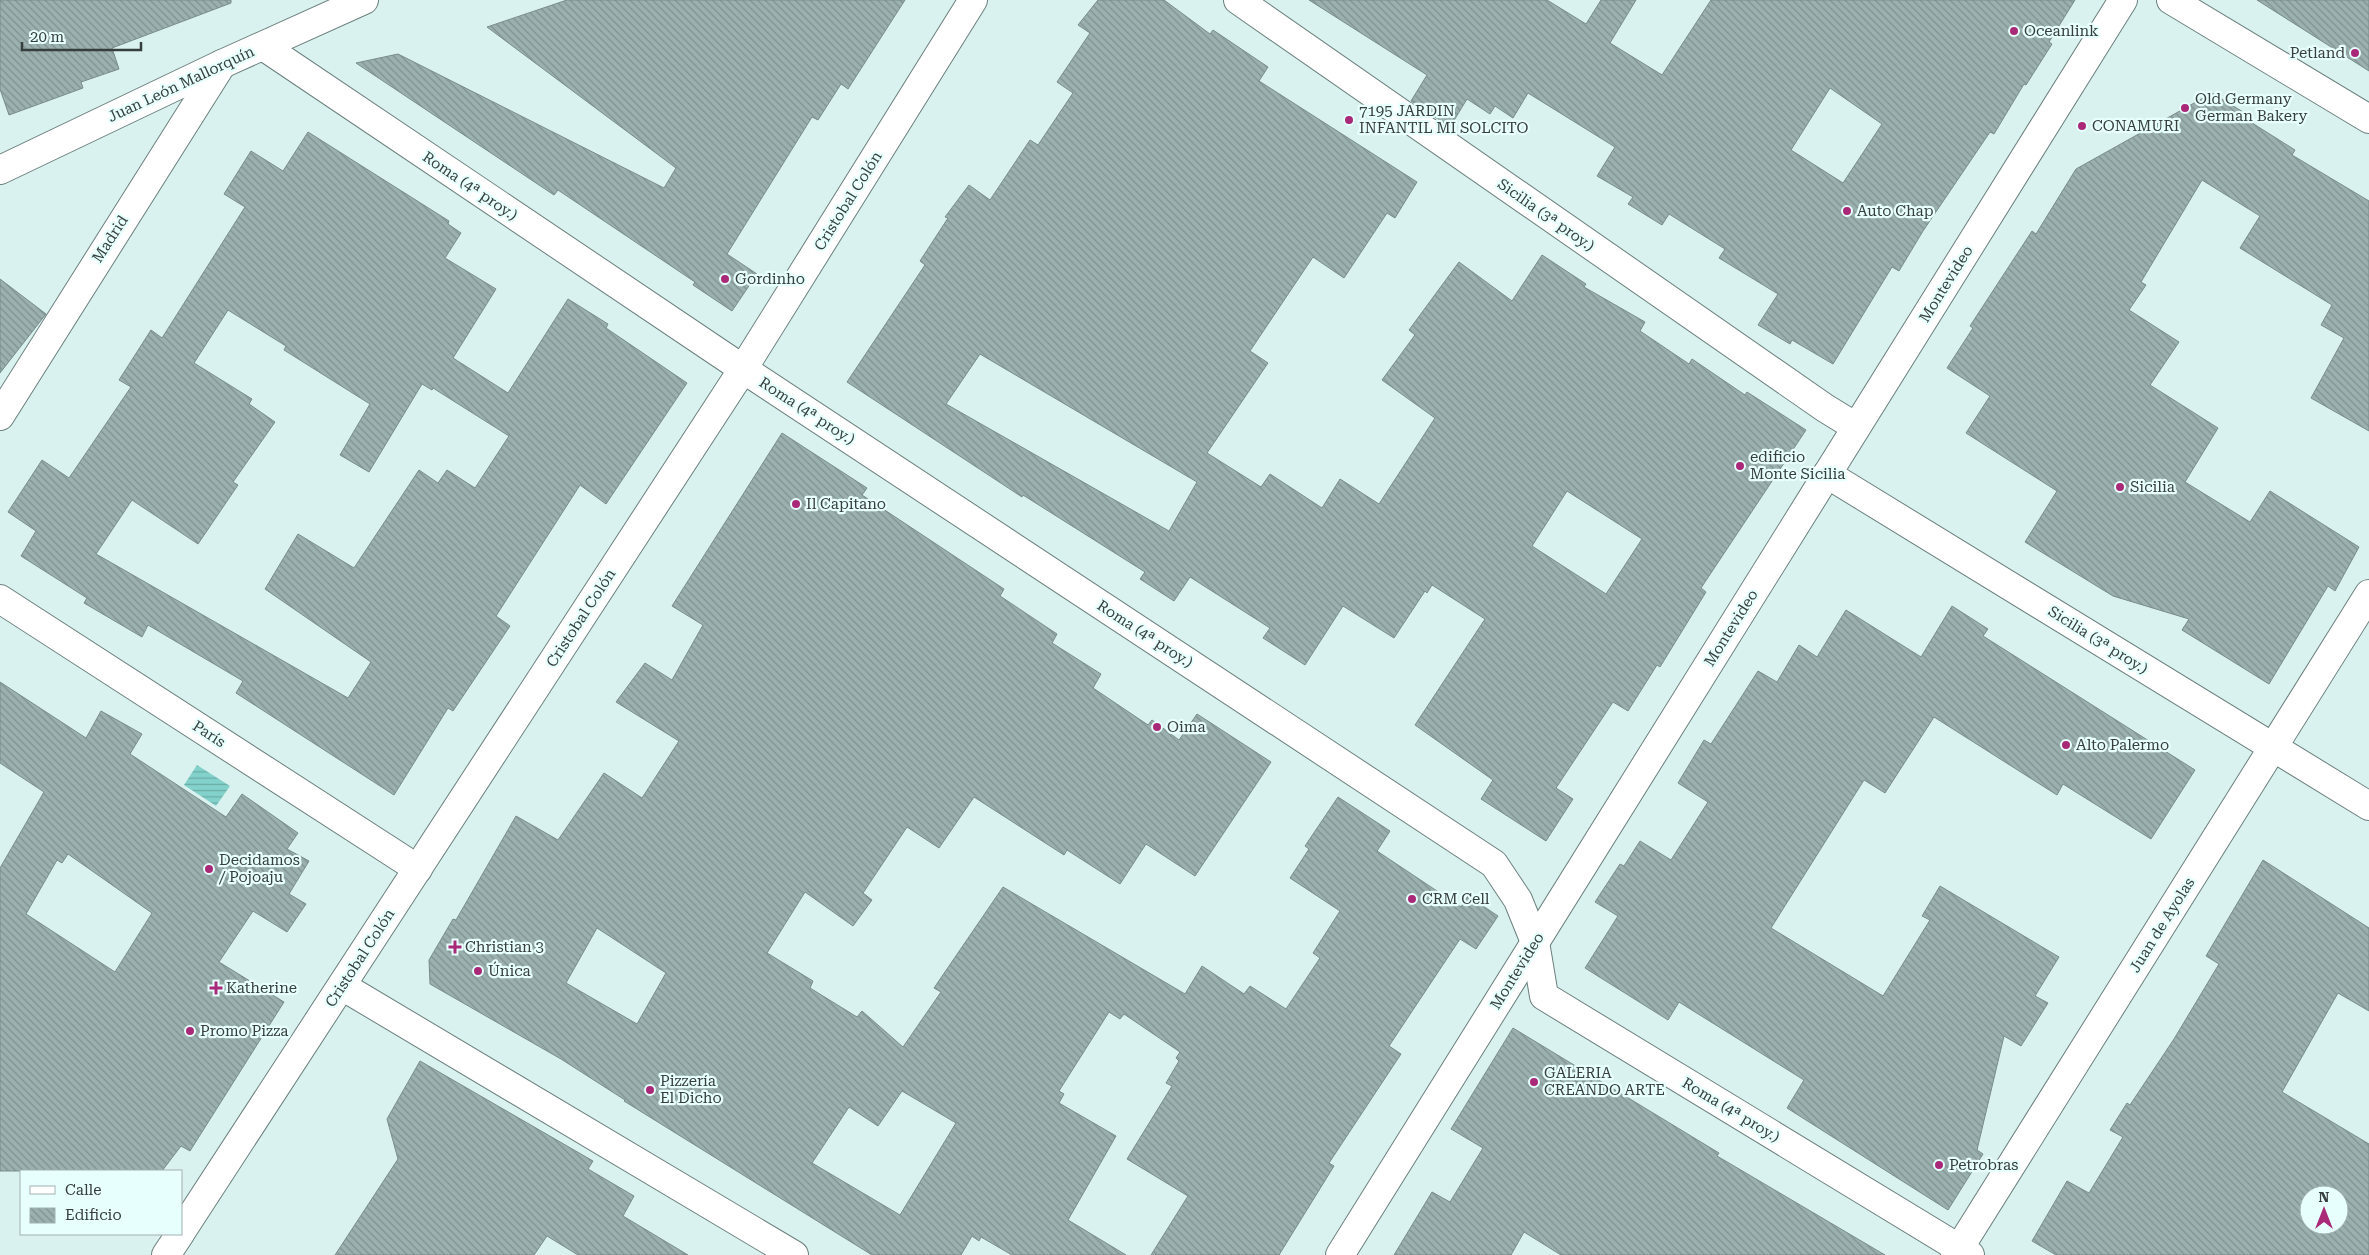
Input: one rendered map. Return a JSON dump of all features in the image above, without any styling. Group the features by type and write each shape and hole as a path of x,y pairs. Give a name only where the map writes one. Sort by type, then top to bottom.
{"street":[{"name":"Juan León Mallorquín","path":"0,170 222,64 364,0"},
{"name":"Cristobal Colón","path":"182,1231 743,369 973,0"},
{"name":"Sicilia (3ª proy.)","path":"1238,0 1817,403 1856,428"},
{"name":"Montevideo","path":"1340,1255 2122,0"},
{"path":"2171,0 2369,119"},
{"name":"Roma (4ª proy.)","path":"263,46 743,369 1494,864 1518,900 1535,942 1544,996 1962,1253"},
{"name":"Madrid","path":"0,416 222,64"},
{"name":"Sicilia (3ª proy.)","path":"1827,474 2369,806"},
{"name":"Juan de Ayolas","path":"1962,1253 2369,594"},
{"name":"París","path":"0,598 418,869"},
{"path":"342,986 794,1255"},
{"name":"Cristobal Colón","path":"166,1255 180,1235"}],"water":[{"path":"197,765 230,786 216,806 184,785"}],"building":[{"path":"0,0 231,0 231,3 112,48 119,69 81,82 83,88 9,115 0,89"},
{"path":"567,0 905,0 848,89 841,84 818,120 812,117 727,254 757,274 732,311 693,285 695,282 558,190 554,195 356,63 398,54 664,188 676,168 487,27"},
{"path":"1098,0 1164,0 1210,34 1213,30 1268,67 1259,81 1417,182 1395,218 1387,213 1344,278 1313,257 1250,351 1268,363 1207,453 1261,487 1270,474 1322,508 1340,479 1379,504 1435,418 1382,380 1415,335 1409,330 1459,262 1512,301 1542,255 1586,284 1584,287 1645,322 1640,331 1689,364 1692,359 1745,395 1747,392 1806,430 1701,588 1706,592 1660,667 1657,665 1628,711 1613,702 1556,788 1573,799 1546,841 1481,799 1493,780 1415,725 1485,619 1432,585 1427,593 1425,591 1394,638 1343,606 1305,665 1263,638 1270,628 1190,577 1174,601 1140,579 1145,572 1023,495 1022,497 847,382 925,265 920,261 948,218 945,217 969,185 990,200 1030,140 1038,145 1073,93 1057,82 1090,33 1078,25","holes":["980,354 1197,482 1169,531 946,404","1567,491 1642,539 1606,594 1532,546"]},
{"path":"1309,0 1547,0 1586,24 1601,0 1636,0 1610,43 1662,75 1711,0 2075,0 2049,42 2052,44 2026,85 2024,84 1994,134 1990,132 1923,231 1899,271 1892,267 1833,364 1792,340 1790,344 1758,325 1778,294 1719,258 1725,249 1669,214 1662,225 1628,204 1633,197 1597,176 1615,147 1528,93 1513,118 1495,106 1490,114 1467,99 1450,127 1411,101 1427,75","holes":["1830,88 1882,124 1843,183 1791,150"]},
{"path":"2257,0 2369,0 2369,71"},
{"path":"2212,93 2243,112 2241,116 2295,150 2292,155 2369,201 2369,431 2311,398 2344,338 2321,325 2332,305 2240,248 2260,216 2202,180 2141,282 2146,285 2129,310 2179,342 2150,385 2218,428 2185,482 2250,522 2270,491 2359,547 2335,591 2328,586 2269,684 2182,630 2189,619 2113,596 2025,542 2057,491 1966,433 1990,396 1947,368 1973,328 1970,326 2032,231 2036,234 2076,169"},
{"path":"308,132 449,221 448,224 461,233 445,258 496,289 453,358 508,393 568,299 608,324 606,328 687,383 606,504 580,485 496,616 510,626 453,711 448,708 394,795 236,693 243,681 148,625 142,637 84,603 87,598 21,556 36,531 8,512 42,460 69,478 131,387 119,380 151,330 162,338 245,207 224,194 251,151 283,171","holes":["228,310 286,346 284,350 370,404 340,455 369,472 422,384 432,390 433,388 509,436 475,488 447,470 438,483 419,470 354,568 298,534 265,589 371,662 348,698 96,554 132,500 198,544 238,485 233,482 275,422 249,404 252,399 194,363"]},
{"path":"0,279 46,314 0,373"},
{"path":"782,433 867,488 862,495 1004,589 1000,596 1057,634 1052,643 1101,674 1093,688 1148,725 1152,720 1179,740 1197,714 1271,762 1195,876 1146,844 1120,884 1067,850 1064,855 974,797 939,848 907,827 863,893 872,900 853,926 805,892 767,953 813,981 810,988 857,1017 862,1011 903,1047 941,992 934,988 1003,887 1185,994 1202,966 1244,994 1250,986 1286,1009 1320,958 1313,953 1340,911 1290,878 1309,849 1305,846 1338,797 1390,831 1377,851 1461,907 1468,896 1498,916 1476,949 1460,939 1389,1046 1401,1054 1329,1163 1334,1166 1279,1255 1151,1255 1188,1196 1127,1159 1172,1086 1166,1083 1179,1061 1176,1058 1180,1052 1124,1014 1120,1019 1109,1012 1059,1091 1064,1094 1059,1103 1116,1136 1068,1220 1126,1255 1012,1255 981,1237 979,1241 972,1236 961,1255 872,1255 624,1101 561,1059 430,984 429,960 453,919 456,920 516,816 558,840 604,773 642,798 679,741 616,702 645,663 672,680 703,625 672,606","holes":["597,928 666,973 637,1024 566,983","902,1091 956,1123 900,1215 812,1163 849,1107 878,1126"]},
{"path":"1952,606 1988,629 1983,636 2195,770 2151,839 2063,784 2057,795 1934,717 1885,793 1864,780 1771,928 1883,996 1930,920 1922,916 1940,886 2059,957 2035,996 2048,1003 2021,1046 2004,1036 1977,1150 1983,1154 1948,1210 1787,1108 1804,1080 1679,1002 1668,1020 1585,968 1618,916 1595,902 1620,864 1624,866 1640,841 1671,860 1708,802 1678,783 1704,740 1711,744 1758,671 1777,682 1799,645 1817,657 1846,610 1921,657"},
{"path":"0,682 86,738 101,711 142,734 130,754 226,817 242,794 298,833 287,849 309,861 289,894 306,904 287,932 253,911 219,962 284,1002 190,1151 181,1146 163,1170 0,1171 0,868 44,792 0,763","holes":["68,854 152,913 115,972 26,914 57,860 62,863"]},
{"path":"2263,860 2369,928 2369,1011 2338,993 2282,1092 2369,1144 2369,1255 2056,1255 2032,1241 2067,1181 2089,1193 2123,1137 2110,1130 2127,1103 2130,1105 2174,1039 2219,964 2206,956"},
{"path":"1513,1028 1719,1153 1717,1156 1885,1255 1561,1255 1524,1232 1511,1255 1394,1255 1432,1192 1450,1202 1483,1148 1451,1129"},
{"path":"420,1061 593,1161 588,1169 634,1196 623,1216 688,1255 578,1255 547,1236 534,1255 335,1255 398,1159 387,1119"}],"place":[{"name":"Oceanlink","path":"2014,31"},
{"name":"Petland","path":"2355,53"},
{"name":"Old Germany German Bakery","path":"2185,108"},
{"name":"7195 JARDIN INFANTIL MI SOLCITO","path":"1349,120"},
{"name":"CONAMURI","path":"2082,126"},
{"name":"Auto Chap","path":"1847,211"},
{"name":"Gordinho","path":"725,279"},
{"name":"edificio Monte Sicilia","path":"1740,466"},
{"name":"Sicilia","path":"2120,487"},
{"name":"Il Capitano","path":"796,504"},
{"name":"Oima","path":"1157,727"},
{"name":"Alto Palermo","path":"2066,745"},
{"name":"Decidamos / Pojoaju","path":"209,869"},
{"name":"CRM Cell","path":"1412,899"},
{"name":"Christian 3","path":"455,947"},
{"name":"Única","path":"478,971"},
{"name":"Katherine","path":"216,988"},
{"name":"Promo Pizza","path":"190,1031"},
{"name":"GALERIA CREANDO ARTE","path":"1534,1082"},
{"name":"Pizzería El Dicho","path":"650,1090"},
{"name":"Petrobras","path":"1939,1165"}]}
